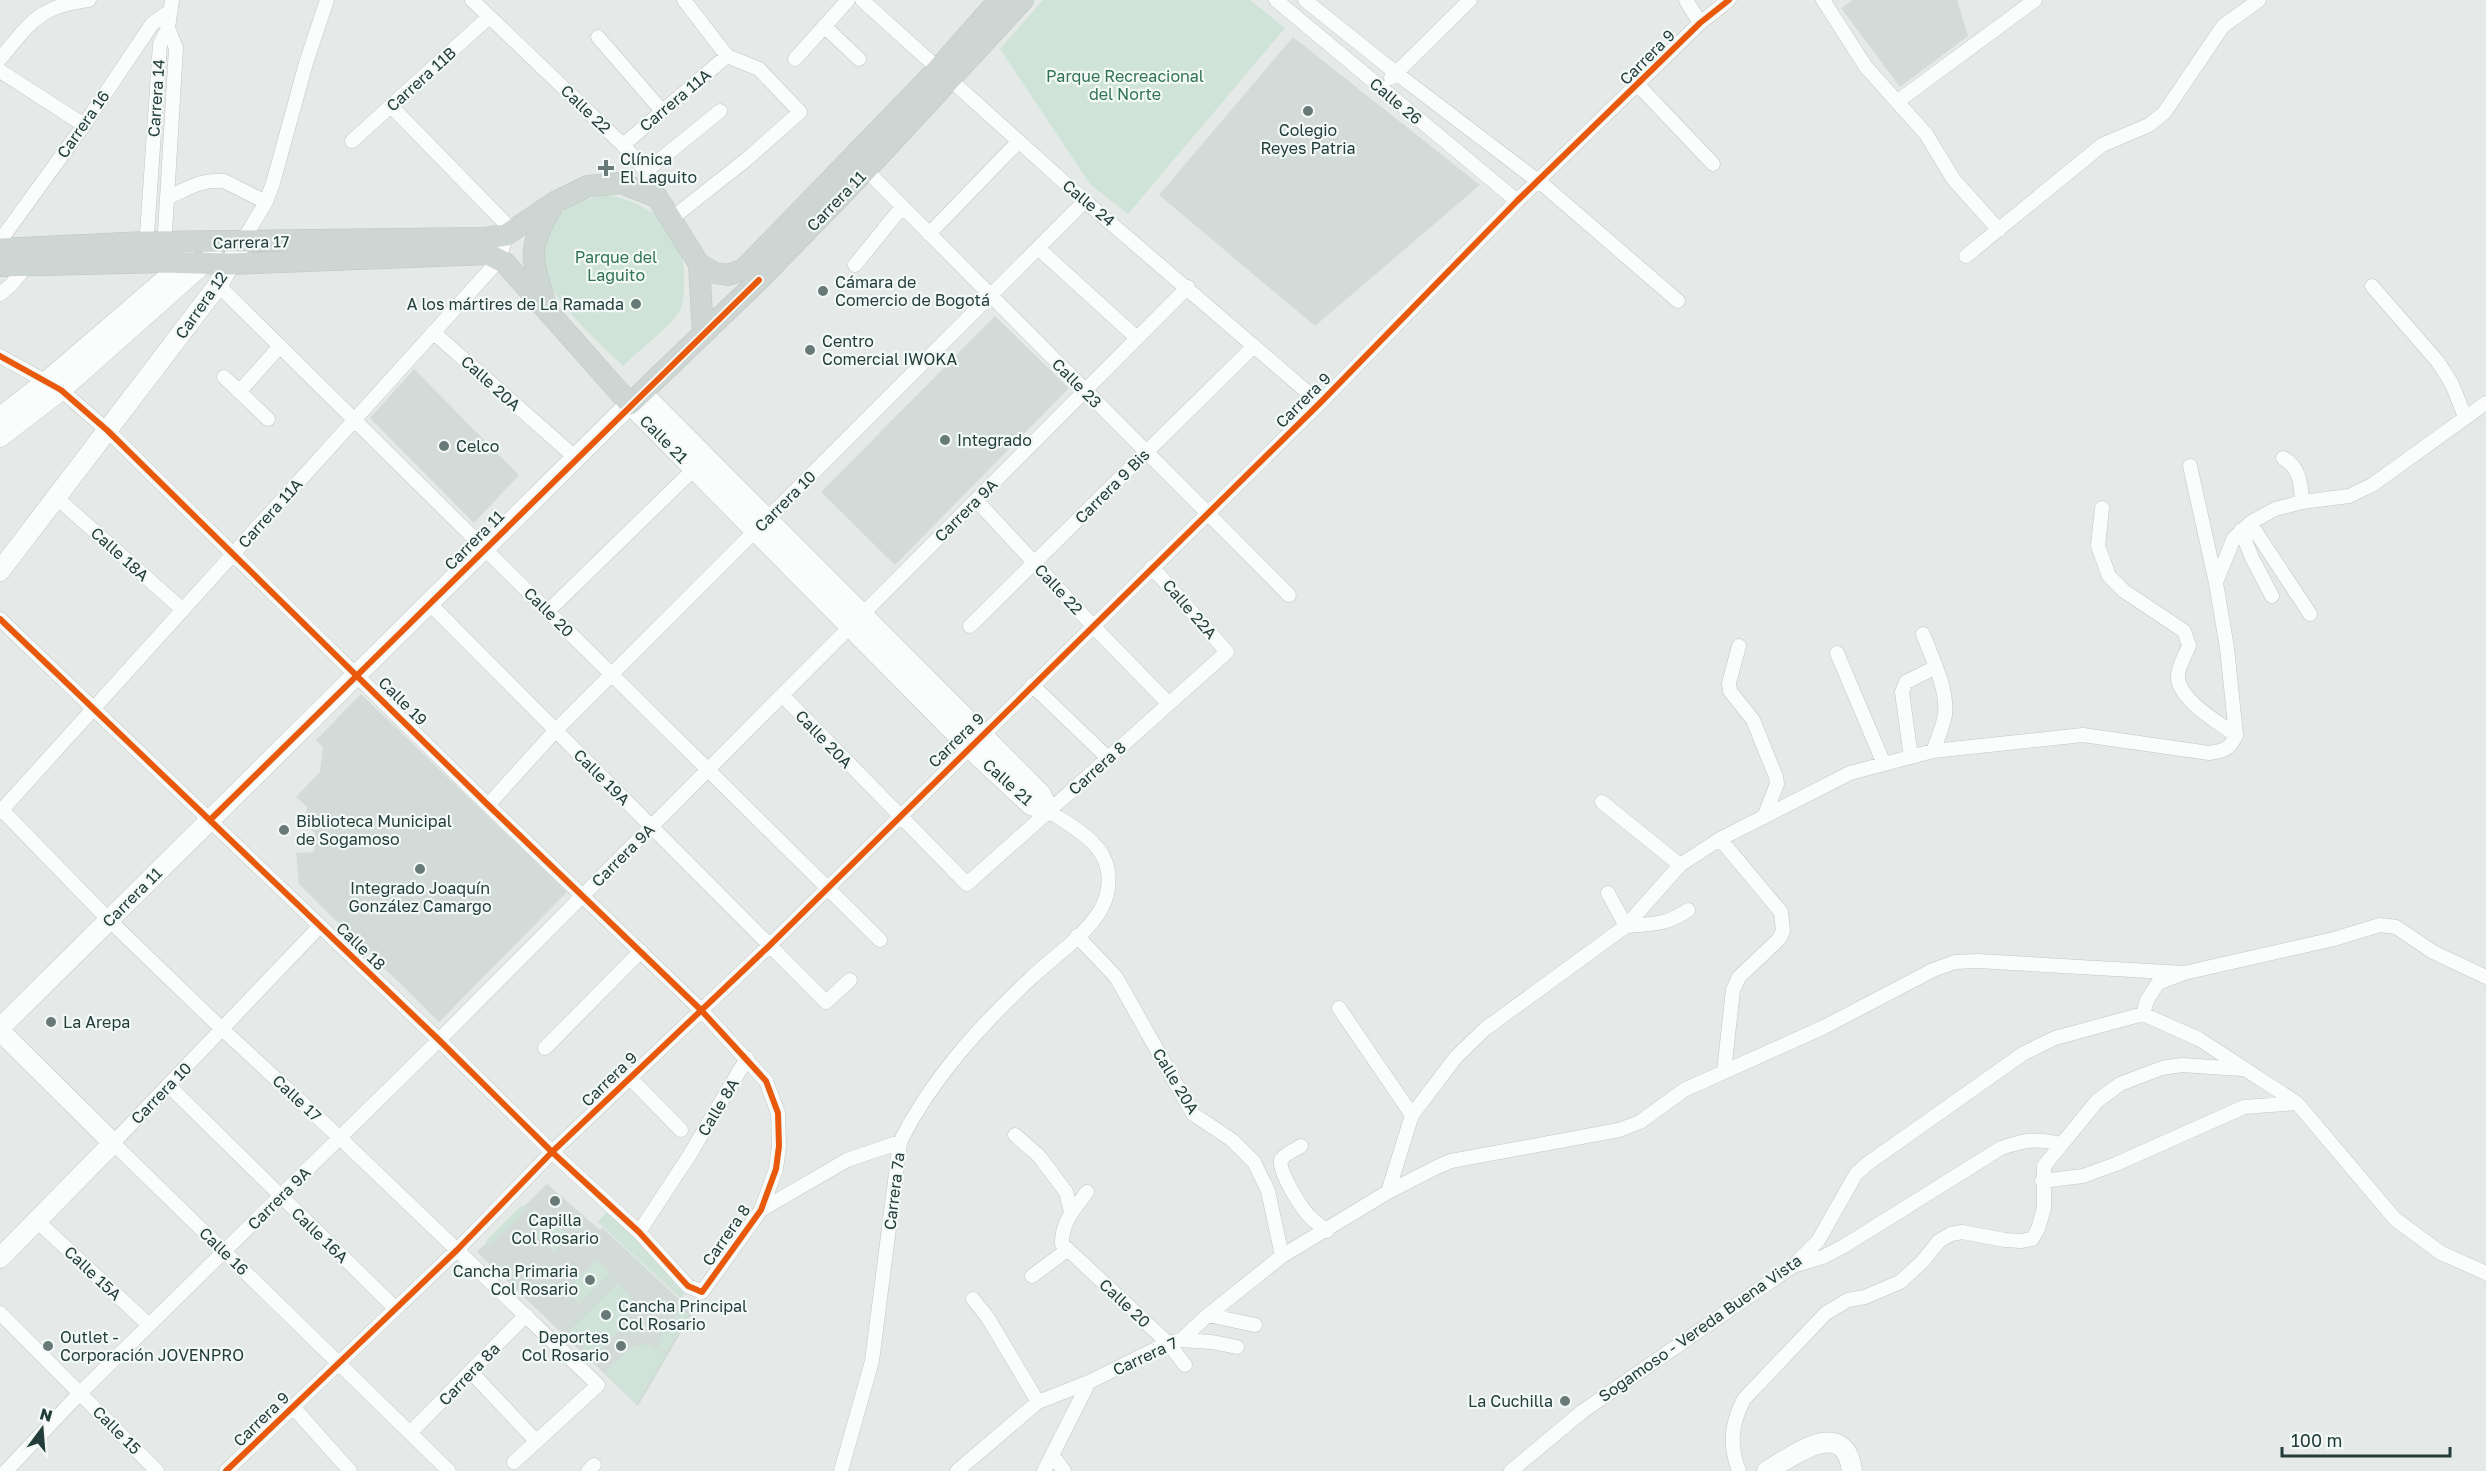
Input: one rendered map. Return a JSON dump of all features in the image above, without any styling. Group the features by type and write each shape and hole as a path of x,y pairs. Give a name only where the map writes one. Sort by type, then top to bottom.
{"main road":[{"name":"Carrera 11","path":"637,399 759,280 866,170 943,75 999,0"},
{"name":"Carrera 11","path":"699,264 715,273 728,275 744,269 1023,0"},
{"path":"504,235 555,202 588,186 621,183 657,196"},
{"name":"Calle 22","path":"657,196 699,264"},
{"path":"548,311 534,268 533,248 538,230 555,202"},
{"name":"Carrera 17","path":"0,266 154,252 208,243 475,238 504,235"},
{"name":"Carrera 17","path":"0,249 154,252 194,264 493,257"},
{"name":"Calle 21","path":"493,257 505,262 548,311 637,399"},
{"path":"699,264 703,333"}],"street":[{"path":"0,59 32,21 45,11 64,3 89,0"},
{"name":"Carrera 12","path":"0,571 218,285 266,202 306,63 327,0"},
{"name":"Calle 22","path":"472,0 623,145 646,171 657,196"},
{"path":"671,219 747,159 800,112 759,69 727,56 684,0"},
{"path":"795,58 848,0"},
{"name":"Calle 24","path":"862,0 1085,201 1188,287 1320,403"},
{"name":"Calle 26","path":"1276,0 1517,201"},
{"name":"Calle 26","path":"1305,0 1396,73 1539,181 1678,301"},
{"path":"1382,89 1470,0"},
{"path":"1686,0 1700,23"},
{"name":"Carrera 9","path":"226,1471 457,1250 552,1152 769,946 975,740 1320,403 1517,201 1700,23 1730,0"},
{"path":"1823,0 1866,67 1926,134 1954,180 1999,230"},
{"path":"1898,101 2035,0"},
{"path":"1966,256 2102,145 2149,125 2164,113 2223,26 2259,0"},
{"path":"168,28 171,6"},
{"name":"Carrera 16","path":"0,242 84,125 152,24 171,6"},
{"name":"Carrera 11B","path":"352,141 489,17"},
{"path":"824,27 859,59"},
{"name":"Carrera 14","path":"154,252 159,44 168,28"},
{"name":"Carrera 14","path":"154,252 169,197 176,48 168,28"},
{"path":"598,37 662,111"},
{"path":"159,53 176,54"},
{"name":"Carrera 11A","path":"623,145 727,56"},
{"path":"0,71 84,125"},
{"path":"1638,85 1713,164"},
{"path":"391,106 506,224 508,229 504,235"},
{"path":"646,171 720,111"},
{"path":"929,234 1018,142"},
{"name":"Calle 23","path":"866,170 1288,595"},
{"path":"169,197 206,180 218,180 266,202"},
{"name":"Carrera 10","path":"488,805 555,731 1085,201"},
{"path":"855,265 902,207"},
{"name":"Carrera 11A","path":"1,810 433,332 493,257 504,235"},
{"path":"194,264 242,242"},
{"path":"0,437 54,385 194,264 208,243"},
{"path":"1038,248 1137,338"},
{"path":"0,294 11,285 28,264"},
{"name":"Calle 20","path":"218,285 880,940"},
{"path":"2373,286 2438,362 2452,384 2465,417"},
{"name":"Carrera 9A","path":"6,1471 80,1393 439,1040 1188,287"},
{"name":"Calle 20A","path":"433,332 576,458"},
{"path":"239,392 280,346"},
{"name":"Carrera 9 Bis","path":"970,626 1254,346"},
{"name":"Calle 19","path":"0,356 54,385 108,431 488,805 584,895 747,1058"},
{"path":"224,377 268,419"},
{"path":"0,417 54,385"},
{"name":"Calle 21","path":"637,399 694,469 761,525"},
{"name":"Calle 21","path":"637,399 975,740 1041,794 1049,811"},
{"name":"Carrera 11","path":"0,1029 637,399"},
{"path":"2216,583 2228,550 2245,526 2275,509 2302,502 2349,496 2372,485 2486,403"},
{"path":"2283,458 2291,462 2298,473 2302,502"},
{"path":"1388,1192 1412,1115 1449,1065 1485,1029 1626,926 1680,865 1720,839 1850,773 1933,751 2083,735 2209,753 2226,750 2236,735 2227,648 2216,583 2190,466"},
{"path":"548,611 694,469"},
{"name":"Calle 18A","path":"57,498 183,610"},
{"name":"Calle 22","path":"976,500 1092,626 1168,704"},
{"path":"2102,508 2098,546 2109,576 2124,591 2184,631 2189,645 2178,676 2179,683 2186,696 2196,706 2236,735"},
{"path":"2245,526 2252,558 2272,596"},
{"path":"2245,526 2310,614"},
{"name":"Calle 22A","path":"1152,567 1227,652"},
{"name":"Calle 19A","path":"429,603 826,1002 850,980"},
{"name":"Calle 18","path":"0,619 439,1040 552,1152 639,1232 688,1286 702,1292"},
{"path":"1923,634 1936,667 1945,714 1933,751"},
{"path":"1739,645 1729,683 1730,691 1753,720 1771,762 1777,784 1764,817"},
{"name":"Carrera 8","path":"968,884 1227,652"},
{"path":"1837,652 1884,764"},
{"path":"1911,757 1902,692 1906,682 1936,667"},
{"path":"1032,685 1108,758"},
{"name":"Calle 20A","path":"782,695 898,816 968,884"},
{"path":"1602,802 1680,865"},
{"name":"Calle 17","path":"1,810 109,920 221,1028 339,1137 598,1385 536,1441"},
{"name":"Carrera 7ª","path":"841,1471 872,1361 900,1142 914,1114 960,1053 996,1012 1077,936 1099,912 1108,887 1108,871 1096,844 1049,811"},
{"path":"1720,839 1781,912 1783,931 1779,939 1739,977 1733,990 1724,1071"},
{"path":"1608,893 1626,926"},
{"path":"1626,926 1663,923 1673,920 1688,910"},
{"path":"2486,977 2433,952 2396,927 2380,925 2334,939 2184,973 2158,983 2147,1000 2143,1014 2199,1039 2297,1103 2396,1220 2441,1252 2486,1273"},
{"name":"Carrera 10","path":"0,1257 169,1086 221,1028 320,926"},
{"name":"Calle 20A","path":"1077,936 1116,977 1193,1114 1232,1140 1254,1162 1268,1191 1282,1256"},
{"path":"545,1048 641,951"},
{"name":"Carrera 7","path":"957,1471 1038,1402 1089,1382 1174,1342 1282,1256 1327,1231 1388,1192 1451,1161 1619,1131 1640,1122 1684,1090 1824,1027 1933,970 1955,962 1978,961 2184,973"},
{"path":"1340,1008 1412,1115"},
{"name":"Sogamoso - Vereda Buena Vista","path":"1511,1471 1583,1411 1793,1266 1818,1241 1856,1174 1981,1082 2024,1053 2055,1038 2143,1014"},
{"name":"Calle 16","path":"0,1029 113,1143 449,1471"},
{"name":"Carrera 8","path":"702,1292 761,1210 776,1169 779,1146 778,1113 766,1081 747,1058"},
{"name":"Calle 8A","path":"639,1232 689,1156 747,1058"},
{"path":"1739,1471 1731,1433 1735,1416 1744,1399 1826,1313 1848,1300 1865,1297 1900,1282 1922,1263 1939,1240 1951,1234 1962,1233 2021,1241 2032,1239 2038,1229 2044,1208 2042,1181 2044,1166 2097,1101 2120,1084 2162,1068 2182,1065 2247,1069"},
{"path":"630,1078 681,1130"},
{"name":"Calle 16A","path":"169,1086 395,1308"},
{"path":"2042,1181 2083,1176 2116,1164 2244,1107 2297,1103"},
{"path":"1015,1135 1039,1156 1066,1192 1071,1212"},
{"path":"1793,1266 1823,1257 1844,1246 2001,1148 2025,1140 2046,1140 2060,1144"},
{"name":"Carrera 8","path":"761,1210 847,1160 900,1142"},
{"path":"1301,1146 1285,1155 1281,1160 1281,1168 1294,1196 1307,1214 1327,1231"},
{"path":"1032,1276 1064,1247 1062,1233 1071,1212 1087,1192"},
{"name":"Calle 15A","path":"36,1220 150,1325"},
{"name":"Calle 20","path":"1064,1247 1174,1342 1185,1365"},
{"path":"973,1299 988,1318 1038,1402"},
{"name":"Calle 15","path":"0,1313 157,1471"},
{"name":"Carrera 8a","path":"411,1432 526,1315"},
{"path":"1208,1315 1255,1325"},
{"path":"1174,1342 1212,1342 1237,1347"},
{"path":"471,1372 536,1441 514,1462"},
{"path":"1044,1471 1089,1382"},
{"path":"293,1407 350,1471"},
{"path":"1767,1471 1816,1443 1830,1442 1846,1452 1852,1471"},
{"path":"1053,1456 1064,1471"}],"shaded area":[{"path":"1853,0 1957,0 1968,36 1900,87 1841,8"},
{"name":"Colegio Reyes Patria","path":"1293,37 1480,185 1315,326 1159,195"},
{"name":"Integrado","path":"995,316 1069,388 895,565 821,492"},
{"name":"Celco","path":"414,369 519,475 474,523 370,418"},
{"name":"Integrado Joaquín González Camargo","path":"361,694 567,892 439,1022 299,884 296,853 314,852 315,833 304,825 307,807 296,797 320,772 323,748 316,740"},
{"path":"547,1184 600,1230 602,1227 693,1312 638,1406 477,1252"}],"green space":[{"name":"Parque Recreacional del Norte","path":"1043,0 1250,0 1285,28 1128,214 1090,184 1000,49"},
{"name":"Parque del Laguito","path":"608,195 637,204 665,222 677,238 683,264 684,294 680,311 663,330 623,366 562,304 545,275 541,262 546,238 559,215 581,201"},
{"path":"521,1206 526,1210 490,1245 486,1241"},
{"path":"609,1210 688,1289 681,1299 598,1222"},
{"path":"551,1218 570,1236 554,1252 535,1235"},
{"name":"Cancha Primaria Col Rosario","path":"597,1260 611,1273 579,1304 566,1290"},
{"name":"Cancha Principal Col Rosario","path":"617,1284 633,1300 620,1330 593,1356 569,1331"},
{"path":"681,1308 688,1314 667,1352 658,1348 666,1323 672,1321"},
{"path":"644,1343 666,1354 637,1404 605,1373 633,1345 641,1348"}],"cycle path":[{"path":"226,1471 457,1250 552,1152 769,946 1320,403 1517,201 1700,23 1729,0"},
{"path":"210,820 759,280"},
{"path":"0,356 61,390 108,431 488,805 701,1010 766,1081 778,1113 779,1146 776,1169 761,1210 702,1292 688,1286 639,1232 552,1152 439,1040 0,619"}],"place":[{"name":"Colegio Reyes Patria","path":"1308,111"},
{"name":"Clínica El Laguito","path":"606,168"},
{"name":"Cámara de Comercio de Bogotá","path":"823,291"},
{"name":"A los mártires de La Ramada","path":"636,304"},
{"name":"Centro Comercial IWOKA","path":"810,350"},
{"name":"Integrado","path":"945,440"},
{"name":"Celco","path":"444,446"},
{"name":"Biblioteca Municipal de Sogamoso","path":"284,830"},
{"name":"Integrado Joaquín González Camargo","path":"420,869"},
{"name":"La Arepa","path":"51,1022"},
{"name":"Capilla Col Rosario","path":"555,1201"},
{"name":"Cancha Primaria Col Rosario","path":"590,1280"},
{"name":"Cancha Principal Col Rosario","path":"606,1315"},
{"name":"Outlet - Corporación JOVENPRO","path":"48,1346"},
{"name":"Deportes Col Rosario","path":"621,1346"},
{"name":"La Cuchilla","path":"1565,1401"}]}
